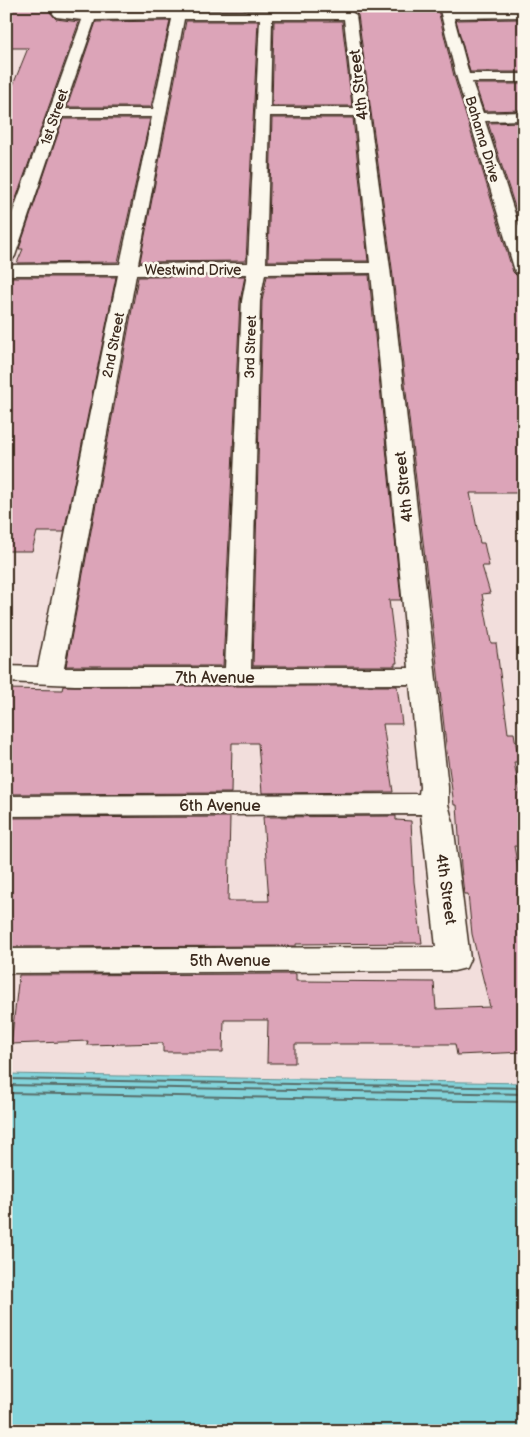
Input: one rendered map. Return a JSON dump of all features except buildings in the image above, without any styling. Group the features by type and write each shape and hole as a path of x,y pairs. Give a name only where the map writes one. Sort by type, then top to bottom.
{"street":[{"path":"58,6 57,11 60,14 266,16"},
{"path":"446,10 524,13"},
{"name":"Bahama Drive","path":"446,10 464,78 524,269"},
{"name":"1st Street","path":"6,256 90,15"},
{"name":"2nd Street","path":"50,675 179,16"},
{"name":"4th Street","path":"266,16 350,16 381,268 434,787 433,804 438,823 454,959"},
{"name":"3rd Street","path":"238,677 251,301 257,270 266,16"},
{"path":"464,78 524,78"},
{"path":"262,112 362,112"},
{"path":"55,113 160,113"},
{"path":"477,117 524,116"},
{"name":"Westwind Drive","path":"6,270 381,268"},
{"name":"7th Avenue","path":"6,674 75,677 423,676"},
{"name":"6th Avenue","path":"6,806 433,804"},
{"name":"5th Avenue","path":"6,961 454,959"}],"water":[{"path":"6,1074 524,1083 524,1431 6,1431"}]}
